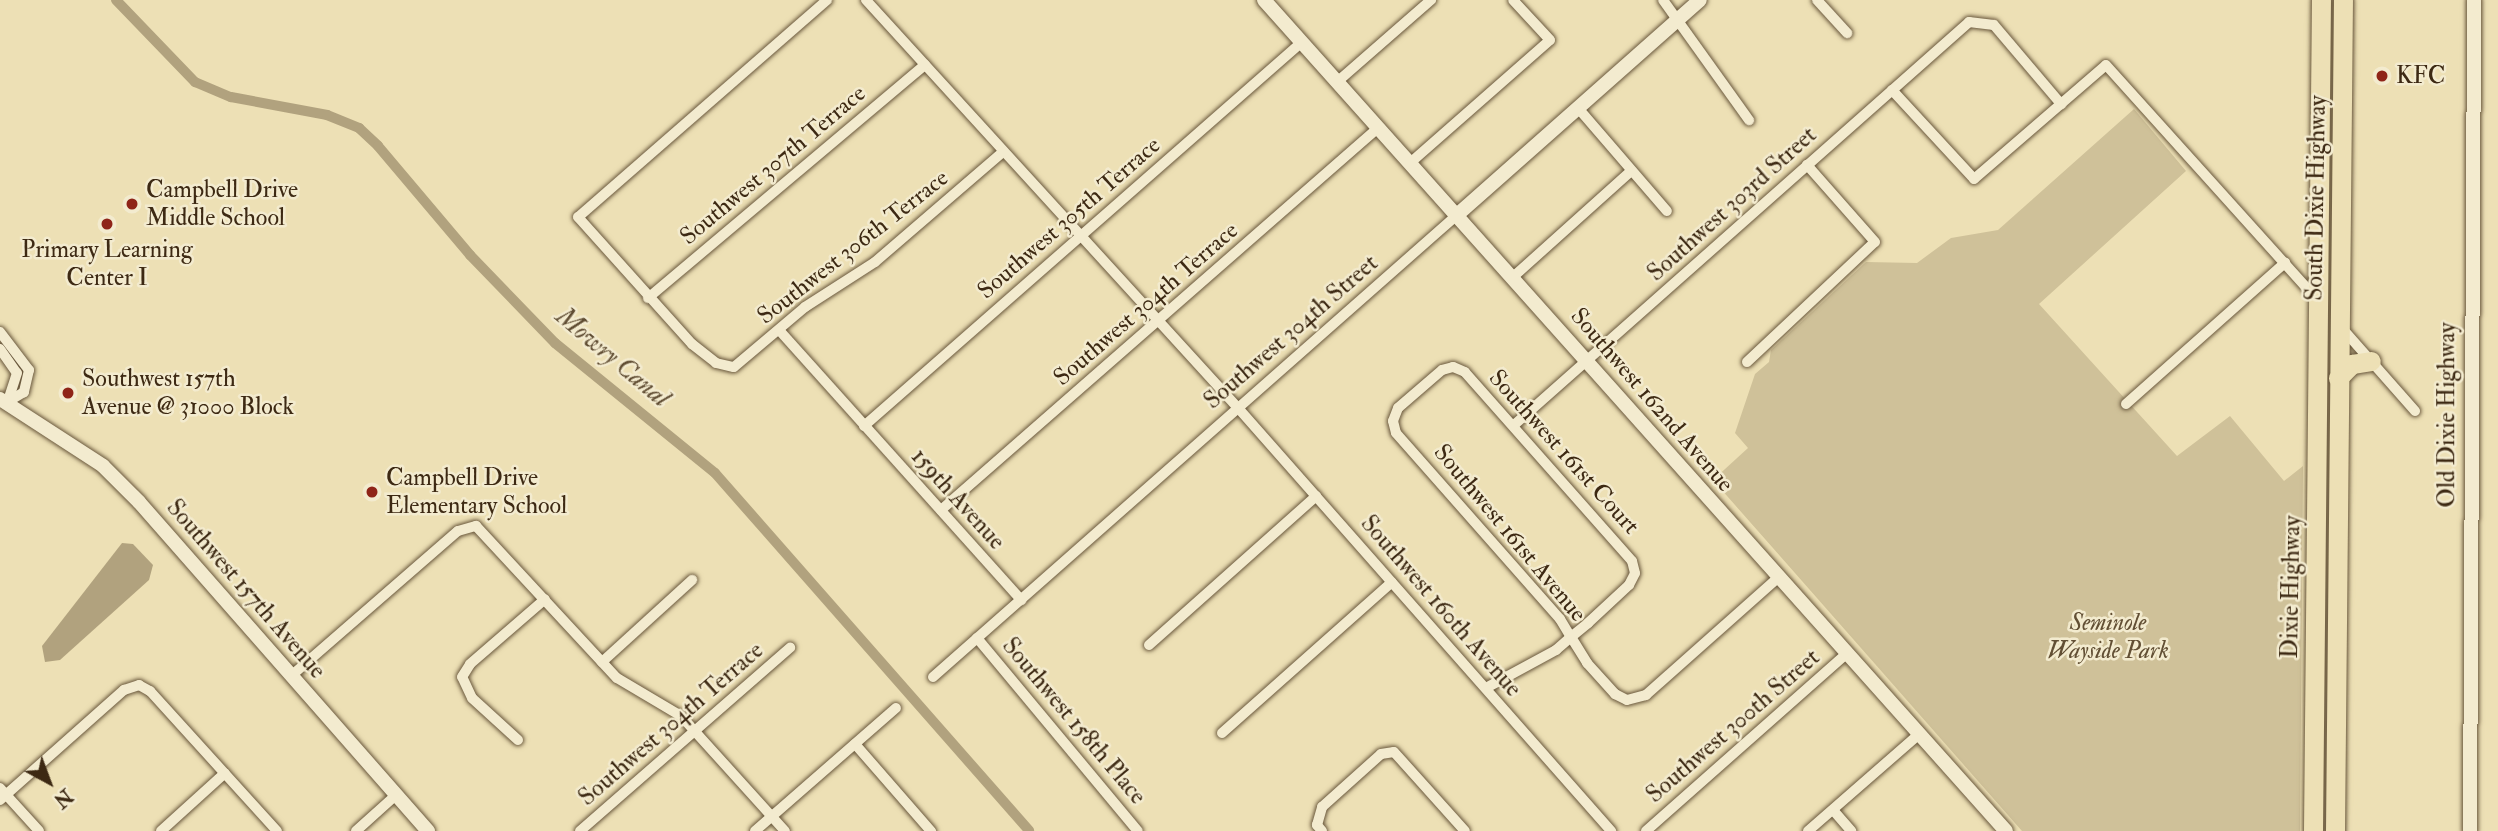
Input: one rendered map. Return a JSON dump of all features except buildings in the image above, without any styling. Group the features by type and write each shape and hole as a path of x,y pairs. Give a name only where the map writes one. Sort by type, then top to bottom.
{"highway":[{"path":"2321,0 2319,239 2329,253 2333,308 2340,324"},
{"name":"South Dixie Highway","path":"2338,507 2342,4"},
{"name":"South Dixie Highway","path":"2318,343 2319,239"},
{"path":"2318,300 2328,316 2328,374 2338,385 2352,364 2371,361"},
{"name":"Dixie Highway","path":"2313,831 2318,343"},
{"name":"Dixie Highway","path":"2335,831 2338,507"},
{"path":"2316,512 2326,545 2327,648 2337,657"},
{"path":"2315,669 2326,680 2324,775 2335,807"},
{"path":"2313,807 2320,831"}],"street":[{"path":"648,298 578,217 827,0"},
{"path":"866,0 1047,201 1082,235"},
{"name":"Southwest 162nd Avenue","path":"1264,0 2006,831"},
{"path":"1337,82 1431,0"},
{"path":"1410,163 1550,40 1513,0"},
{"path":"1662,0 1749,120"},
{"name":"Southwest 304th Street","path":"933,677 1700,0"},
{"path":"1817,0 1847,33"},
{"name":"Old Dixie Highway","path":"2470,826 2468,692 2474,0"},
{"name":"Southwest 303rd Street","path":"1514,425 1969,22 1980,20 1994,25 2061,104"},
{"name":"Southwest 305th Terrace","path":"864,426 1302,42"},
{"name":"Southwest 307th Terrace","path":"648,298 925,65"},
{"path":"1892,90 1974,178 2106,65 2318,300"},
{"path":"1577,108 1667,211"},
{"name":"Southwest 304th Terrace","path":"941,510 1378,128"},
{"name":"Southwest 306th Terrace","path":"648,298 692,344 725,368 742,362 822,294 875,262 1003,152"},
{"path":"1747,362 1874,242 1807,165"},
{"path":"1513,277 1632,171"},
{"name":"Southwest 160th Avenue","path":"1082,235 1611,831"},
{"path":"2126,404 2285,263"},
{"path":"2340,324 2415,411"},
{"name":"159th Avenue","path":"779,330 1021,600"},
{"path":"0,332 26,362 30,379 24,392 3,401"},
{"path":"0,349 18,373 3,401"},
{"name":"Southwest 161st Court","path":"1453,367 1465,372 1514,425 1632,561 1635,573 1629,585 1571,637"},
{"name":"Southwest 161st Avenue","path":"1453,367 1442,370 1398,408 1393,421 1396,433 1560,619 1587,663 1615,694 1627,700 1646,695 1778,578"},
{"name":"Southwest 157th Avenue","path":"3,401 103,466 428,831"},
{"path":"1149,645 1316,496"},
{"path":"291,676 458,531 469,525 484,531 622,683 665,703 696,730 785,831"},
{"path":"602,662 692,580"},
{"path":"1222,733 1392,582"},
{"path":"518,740 464,688 465,671 545,599"},
{"path":"1486,688 1571,637"},
{"name":"Southwest 158th Place","path":"977,638 1138,831"},
{"name":"Southwest 304th Terrace","path":"580,831 790,648"},
{"name":"Southwest 300th Street","path":"1646,831 1847,653"},
{"path":"39,831 2,794 124,690 139,685 150,691 277,831"},
{"path":"755,831 896,708"},
{"path":"1808,831 1919,734"},
{"path":"855,744 931,831"},
{"path":"1319,828 1322,807 1381,754 1394,752 1465,831"},
{"path":"161,831 225,773"},
{"path":"356,831 396,794"},
{"path":"1833,810 1851,831"},
{"path":"2470,826 2482,831"}],"green space":[{"name":"Seminole Wayside Park","path":"2134,109 2186,171 2039,304 2177,456 2230,416 2284,481 2303,466 2300,831 2022,831 1713,480 1748,448 1735,433 1755,374 1769,362 1771,350 1866,262 1917,263 1951,238 1998,230"}],"shaded area":[{"path":"122,543 133,544 153,565 149,580 60,660 45,662 42,646"}],"waterway":[{"name":"Mowry Canal","path":"116,0 195,82 231,97 327,115 359,128 378,146 470,255 555,343 715,473 1029,831"}],"place":[{"name":"KFC","path":"2382,76"},
{"name":"Campbell Drive Middle School","path":"132,204"},
{"name":"Primary Learning Center I","path":"107,224"},
{"name":"Southwest 157th Avenue @ 31000 Block","path":"68,393"},
{"name":"Campbell Drive Elementary School","path":"372,492"}]}
